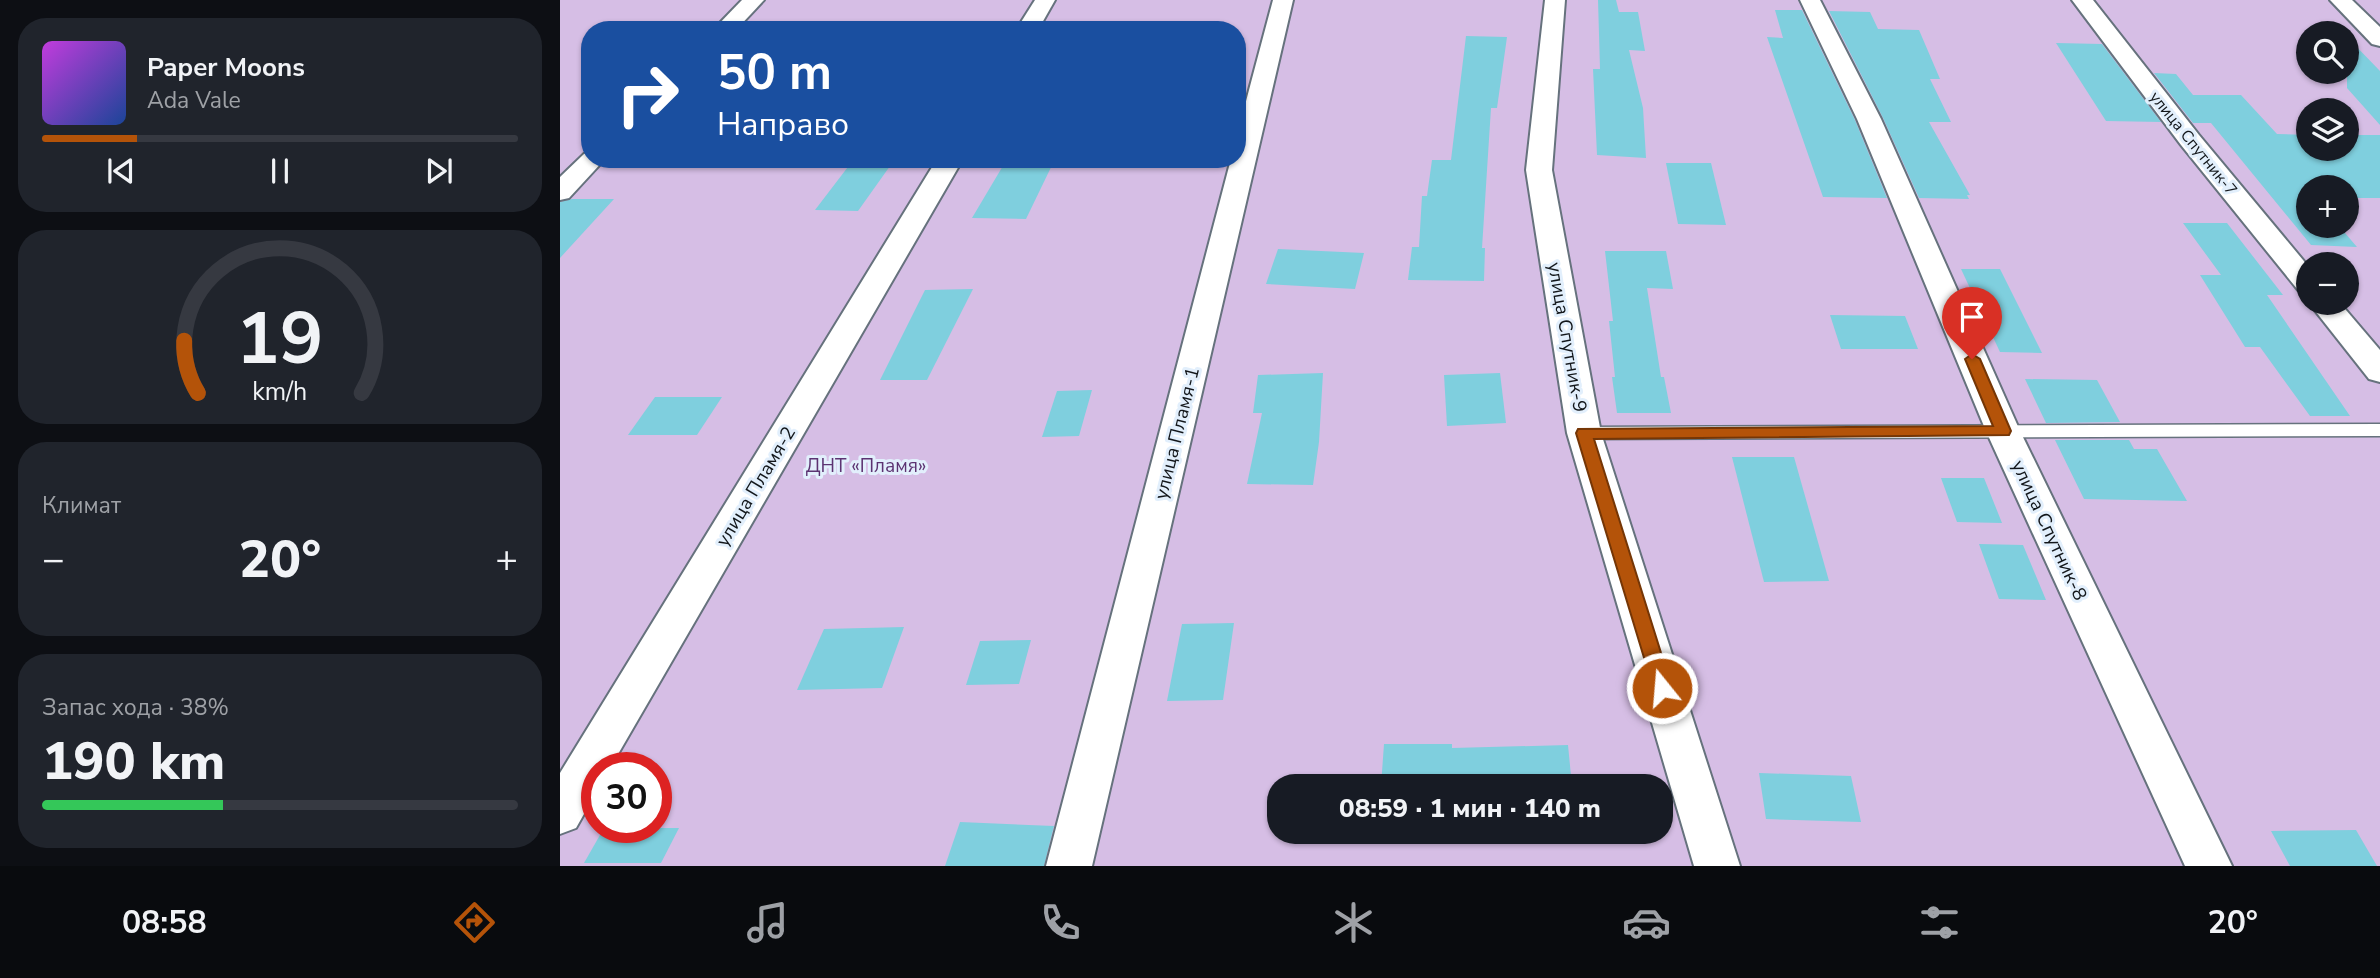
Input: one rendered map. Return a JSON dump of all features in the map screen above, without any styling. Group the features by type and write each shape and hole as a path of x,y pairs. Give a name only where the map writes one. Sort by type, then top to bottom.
{"street":[{"path":"733,21 754,0"},
{"path":"1032,21 1045,0"},
{"name":"улица Пламя-1","path":"1246,150 1283,0"},
{"name":"улица Спутник-9","path":"1555,0 1539,170 1584,433 1717,866"},
{"name":"улица Спутник-8","path":"1810,0 1869,119 2003,431 2209,866"},
{"name":"улица Спутник-7","path":"2082,0 2190,140 2296,269"},
{"path":"2340,0 2380,39"},
{"path":"560,192 584,168"},
{"name":"улица Пламя-2","path":"560,813 945,168"},
{"name":"улица Пламя-1","path":"1069,866 1241,168"},
{"path":"2334,315 2380,371"}],"lane":[{"path":"1584,433 2380,430"}],"green space":[{"name":"ДНТ «Пламя»","path":"560,0 2380,0 2380,866 560,866"}],"building":[{"path":"1598,0 1616,0 1619,12 1638,12 1645,51 1629,50 1643,108 1646,158 1597,155 1593,69 1600,69"},
{"path":"1775,10 1802,10 1855,120 1887,198 1823,197 1767,37 1783,38"},
{"path":"1829,11 1870,12 1878,29 1919,30 1940,79 1930,79 1951,122 1929,122 1970,195 1967,195 1969,199 1919,198 1883,118"},
{"path":"1466,36 1507,37 1497,108 1491,108 1482,248 1485,248 1484,281 1408,280 1412,247 1419,247 1422,196 1427,196 1432,160 1451,160"},
{"path":"2056,43 2102,44 2161,122 2106,121"},
{"path":"2359,49 2380,71 2380,125 2359,101 2359,98 2347,88 2347,84 2359,84"},
{"path":"2154,73 2176,74 2193,95 2241,95 2277,134 2296,135 2296,161 2359,161 2359,135 2380,135 2380,198 2359,198 2359,175 2296,175 2296,227 2211,123 2193,123"},
{"path":"1666,163 1711,163 1726,225 1678,224"},
{"path":"847,168 889,168 858,211 815,210"},
{"path":"1002,168 1051,168 1026,219 972,218"},
{"path":"572,199 614,199 560,258 560,202"},
{"path":"2183,223 2227,223 2283,295 2267,295 2350,416 2310,416 2260,347 2245,347 2200,275 2221,275"},
{"path":"2305,238 2349,238 2357,247 2311,245"},
{"path":"1278,249 1364,253 1355,289 1266,284"},
{"path":"1605,251 1666,251 1673,289 1647,288 1661,377 1664,377 1671,413 1617,413 1609,321 1613,321"},
{"path":"1961,269 2000,269 2042,353 2000,352"},
{"path":"973,289 927,380 880,380 925,290"},
{"path":"1830,315 1905,316 1918,349 1841,349"},
{"path":"1323,373 1319,442 1313,485 1247,484 1262,413 1253,413 1258,375"},
{"path":"1500,373 1506,423 1447,426 1444,375"},
{"path":"2025,379 2097,380 2120,422 2046,423"},
{"path":"1092,390 1079,436 1042,437 1057,391"},
{"path":"655,397 722,397 697,435 628,435"},
{"path":"2055,440 2129,440 2134,449 2157,449 2187,501 2084,499"},
{"path":"1732,457 1794,457 1829,581 1764,582"},
{"path":"1941,478 1984,478 2002,523 1957,522"},
{"path":"1979,544 2023,545 2046,600 1999,599"},
{"path":"1234,623 1223,700 1167,701 1182,624"},
{"path":"904,627 882,688 797,690 824,629"},
{"path":"1031,640 1019,684 966,685 980,641"},
{"path":"1384,744 1452,744 1452,748 1568,745 1571,774 1382,774"},
{"path":"1759,773 1851,776 1861,822 1766,819"},
{"path":"960,822 1054,826 1044,866 945,866"},
{"path":"672,828 679,828 672,842"},
{"path":"2356,830 2377,866 2290,866 2271,831"},
{"path":"595,843 671,843 661,863 584,863"}],"route":[{"path":"1662,688 1584,433 2003,431 1972,359"}]}
